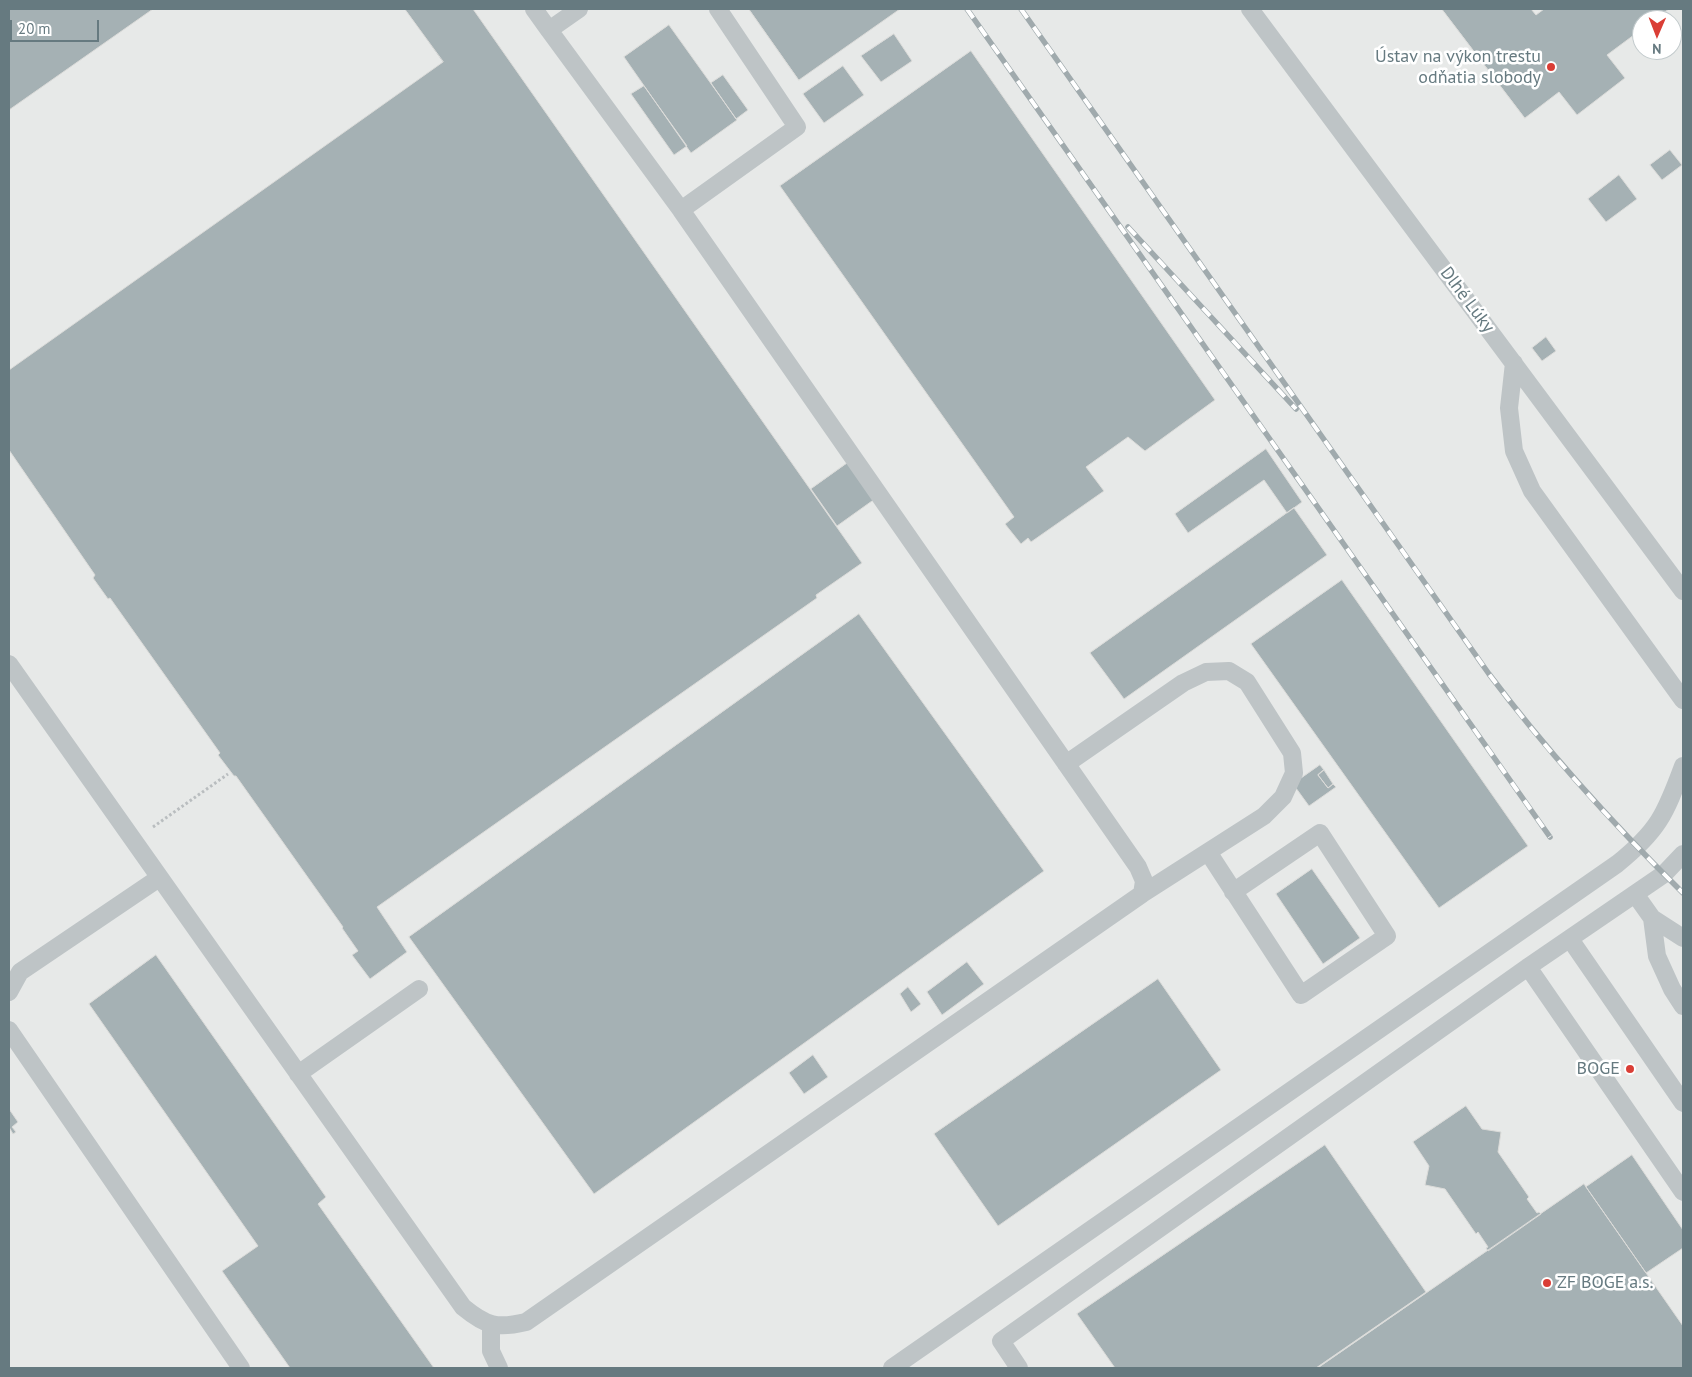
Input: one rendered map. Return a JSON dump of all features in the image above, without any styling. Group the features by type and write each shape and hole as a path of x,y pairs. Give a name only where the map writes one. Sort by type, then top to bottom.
{"lane":[{"path":"534,9 681,210 1138,867 1144,882 1142,894"},
{"path":"549,30 579,9"},
{"path":"681,210 797,127 718,9"},
{"name":"Dlhé Lúky","path":"1250,9 1683,591"},
{"path":"1514,363 1509,408 1514,451 1532,491 1649,656 1683,700"},
{"path":"9,664 463,1307 480,1322 504,1327 526,1322 1142,894 1264,816 1283,797 1294,773 1292,753 1247,682 1229,670 1206,672 1183,683 1066,764"},
{"path":"892,1368 1617,864 1646,840 1666,812 1683,766"},
{"path":"1208,852 1233,892 1300,995 1387,936 1320,833 1233,892"},
{"path":"1019,1368 1001,1341 1528,967 1664,874 1683,854"},
{"path":"9,992 20,972 159,878"},
{"path":"1635,894 1652,918 1683,938"},
{"path":"1652,918 1657,956 1672,989 1683,1006"},
{"path":"1570,939 1683,1103"},
{"path":"1528,967 1683,1192"},
{"path":"298,1074 419,989"},
{"path":"9,1030 241,1368"},
{"path":"491,1324 491,1351 499,1368"}],"path":[{"path":"133,840 228,774"}],"shaded area":[{"path":"9,9 1683,9 1683,1368 9,1368"}],"building":[{"path":"9,9 153,9 9,110"},
{"path":"405,9 473,9 862,563 816,595 817,598 377,907 407,952 370,979 352,955 358,951 343,927 236,776 234,776 218,755 220,753 110,598 108,599 93,578 95,575 9,450 9,370 443,62"},
{"path":"749,9 900,9 799,80"},
{"name":"Ústav na výkon trestu odňatia slobody","path":"1442,9 1531,9 1536,15 1544,9 1669,9 1632,10 1632,36 1607,55 1625,78 1577,115 1559,92 1525,118"},
{"path":"669,25 737,120 691,153 624,57"},
{"path":"894,34 912,61 881,82 861,56"},
{"path":"971,51 1215,400 1145,451 1128,437 1086,467 1104,491 1031,542 1028,538 1021,544 1005,524 1014,517 780,186"},
{"path":"843,66 864,95 824,123 803,94"},
{"path":"723,75 748,110 736,119 711,83"},
{"path":"644,86 687,146 674,155 631,94"},
{"path":"1670,150 1682,165 1662,180 1650,165"},
{"path":"1619,175 1637,199 1606,222 1588,199"},
{"path":"1546,337 1556,351 1542,361 1532,348"},
{"path":"1266,449 1302,502 1287,513 1264,480 1188,533 1175,514"},
{"path":"853,459 879,496 837,526 811,489"},
{"path":"1294,508 1327,555 1124,699 1090,653"},
{"path":"1342,580 1528,846 1439,908 1251,644"},
{"path":"859,614 1044,871 594,1194 409,937"},
{"path":"1320,765 1324,770 1318,775 1328,788 1333,784 1336,787 1309,806 1293,784"},
{"path":"1324,770 1333,784 1328,788 1318,775"},
{"path":"1312,869 1360,938 1323,964 1276,894"},
{"path":"156,955 326,1197 318,1204 434,1368 290,1368 222,1271 258,1246 89,1004"},
{"path":"967,962 984,984 942,1015 927,992"},
{"path":"1158,979 1221,1070 998,1226 934,1134"},
{"path":"908,987 921,1004 911,1012 900,994"},
{"path":"813,1055 828,1077 804,1094 789,1073"},
{"path":"1466,1106 1482,1129 1501,1132 1498,1152 1529,1197 1527,1199 1537,1213 1541,1214 1488,1251 1486,1248 1488,1247 1478,1232 1476,1234 1445,1189 1425,1185 1429,1166 1413,1142"},
{"path":"9,1109 18,1122 12,1127 16,1132 13,1134 9,1127"},
{"path":"1325,1145 1426,1292 1316,1368 1115,1368 1077,1314"},
{"path":"1632,1155 1683,1230 1683,1248 1646,1273 1586,1187"},
{"name":"ZF BOGE a.s.","path":"1584,1184 1683,1326 1683,1368 1318,1368"}],"railway":[{"path":"967,9 1550,837"},
{"path":"1021,9 1489,674 1582,787 1683,893"},
{"path":"1128,227 1296,409"}],"place":[{"name":"Ústav na výkon trestu odňatia slobody","path":"1551,67"},
{"name":"BOGE","path":"1630,1069"},
{"name":"ZF BOGE a.s.","path":"1547,1283"}]}
